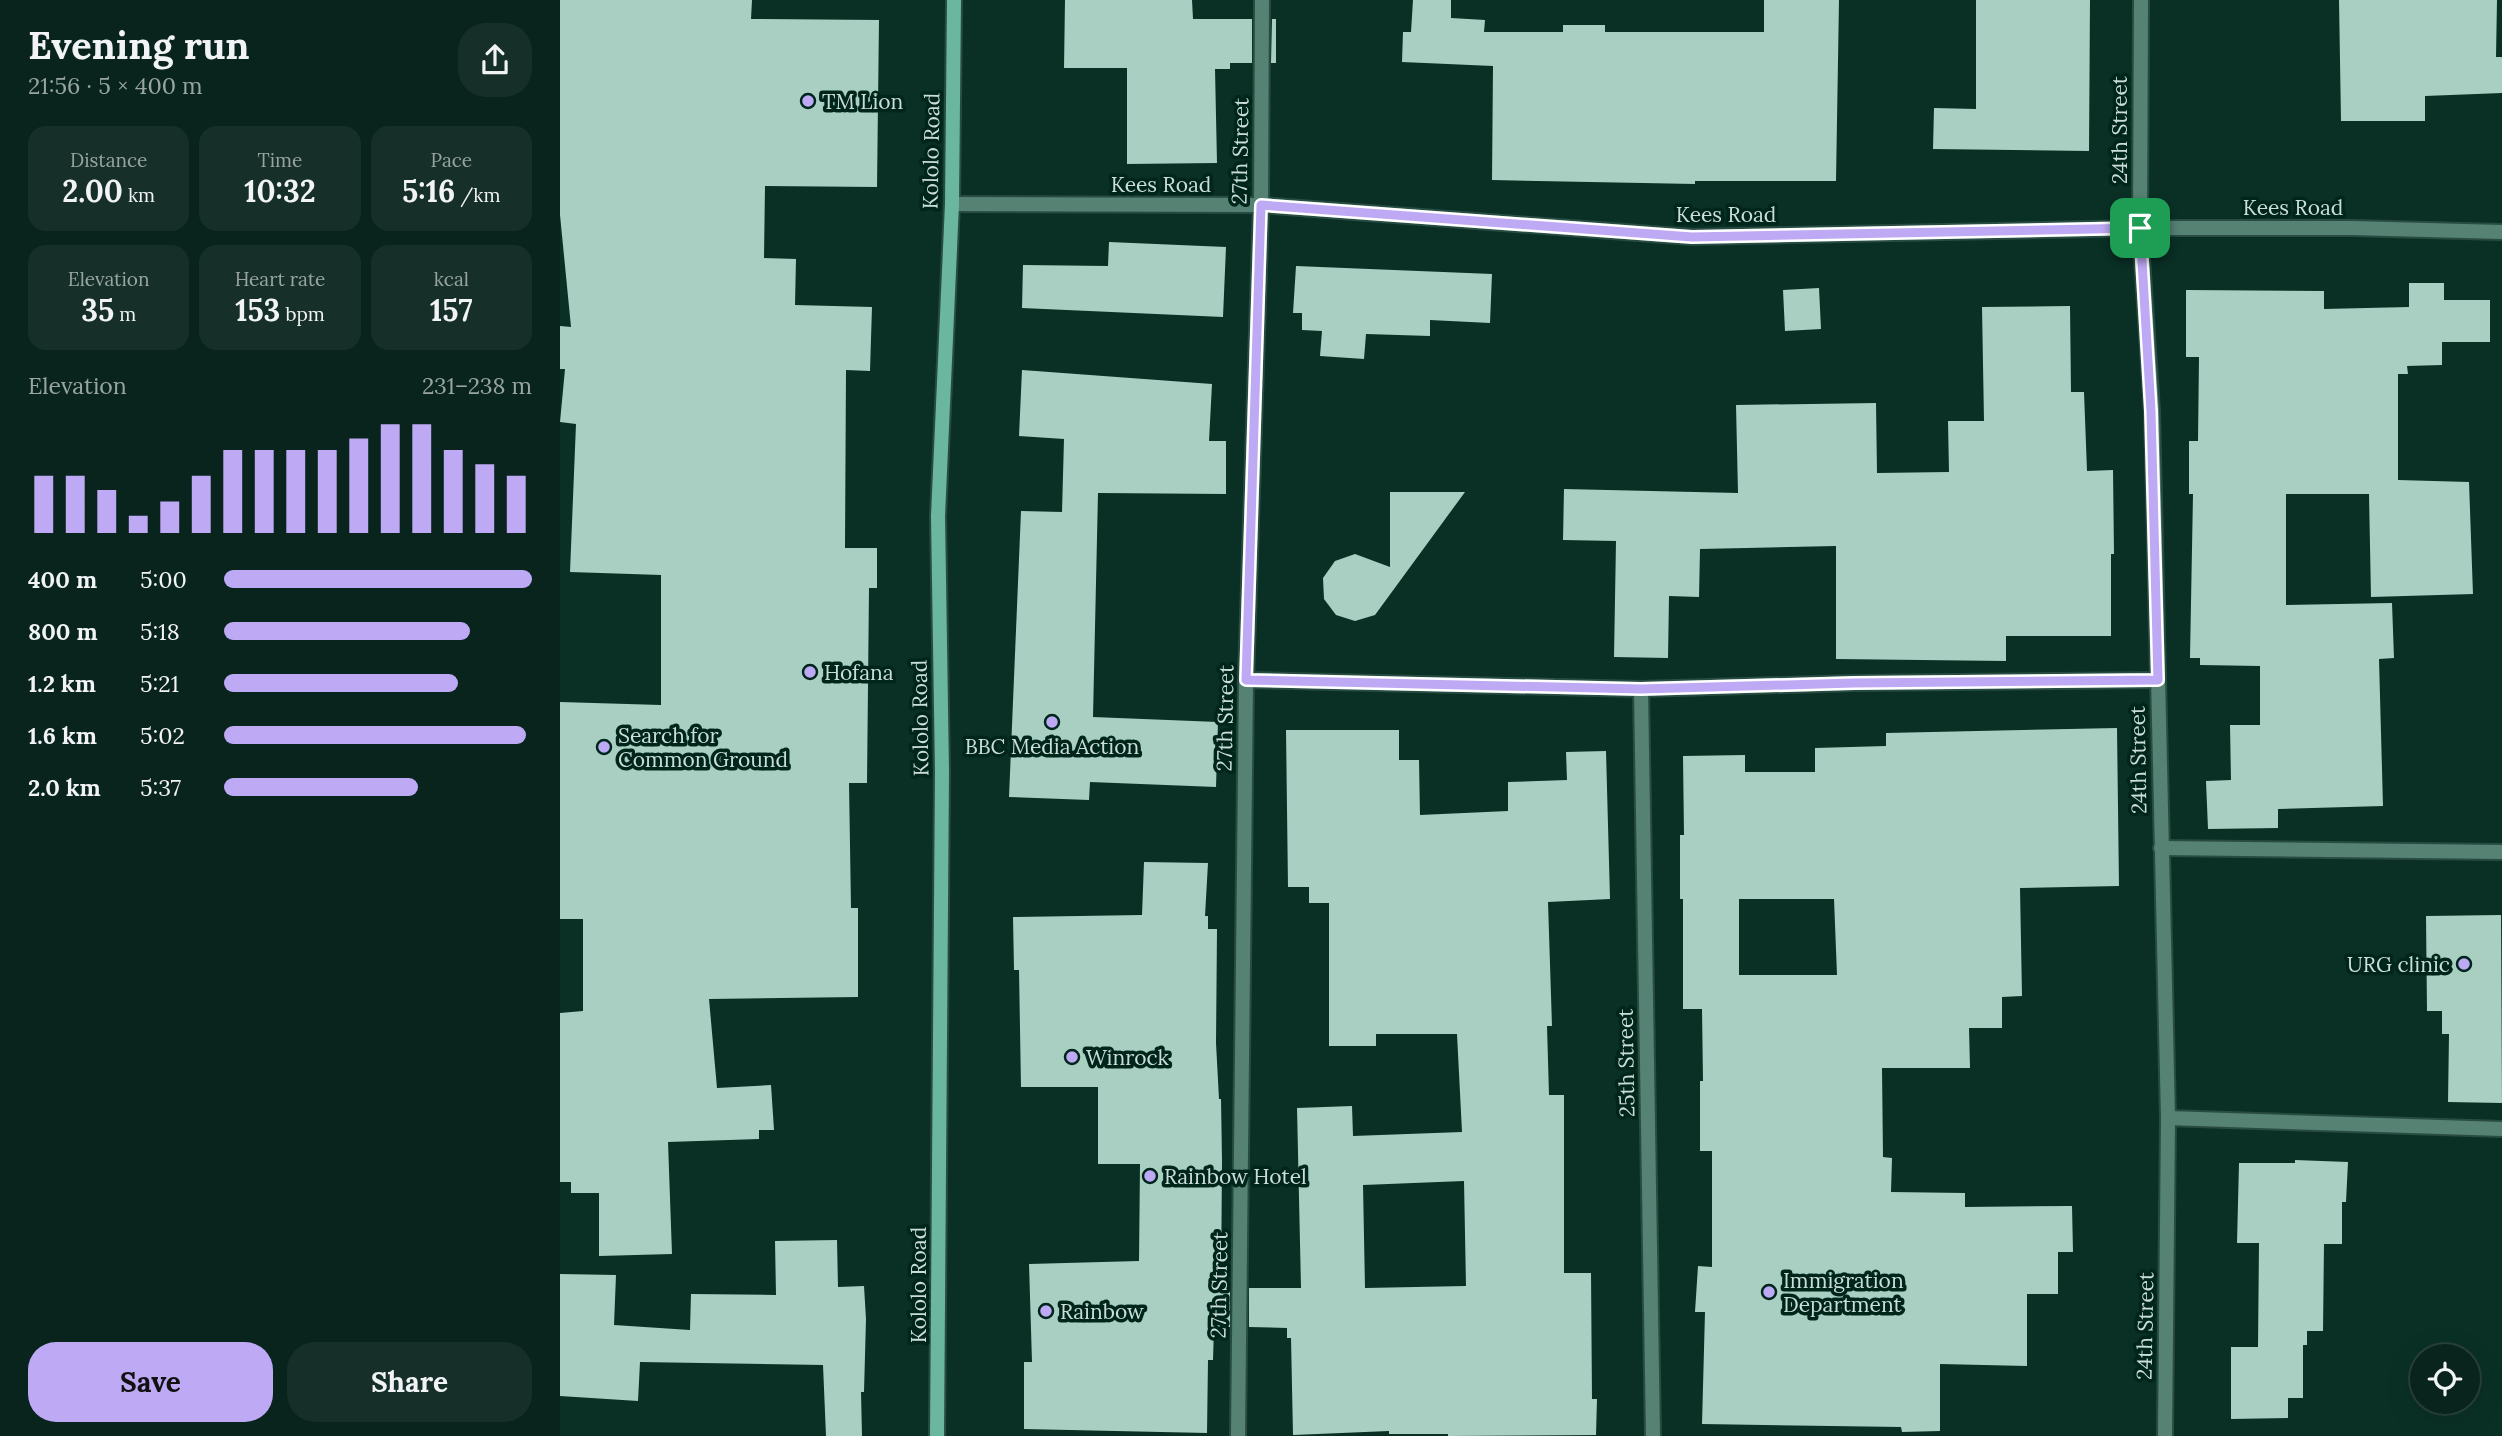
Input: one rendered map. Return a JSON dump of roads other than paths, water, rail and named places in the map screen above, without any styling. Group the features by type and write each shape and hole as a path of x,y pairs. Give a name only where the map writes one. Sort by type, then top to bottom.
{"street":[{"name":"Kololo Road","path":"937,1436 943,772 938,516 952,204 954,0"},
{"name":"27th Street","path":"1238,1436 1246,680 1261,205 1262,0"},
{"name":"24th Street","path":"2141,0 2140,228 2151,411 2168,1118 2165,1436"},
{"name":"Kees Road","path":"952,204 1261,205 1692,237 2140,228 2352,228 2502,232"},
{"path":"1246,680 1641,689 1854,683 2158,680"},
{"name":"25th Street","path":"1641,689 1653,1436"},
{"path":"2161,848 2502,852"},
{"path":"2168,1118 2502,1129"}],"place":[{"name":"TM Lion","path":"808,101"},
{"name":"Hofana","path":"810,672"},
{"name":"BBC Media Action","path":"1052,722"},
{"name":"Search for Common Ground","path":"604,747"},
{"name":"URG clinic","path":"2464,964"},
{"name":"Winrock","path":"1072,1057"},
{"name":"Rainbow Hotel","path":"1150,1176"},
{"name":"Immigration Department","path":"1769,1292"},
{"name":"Rainbow","path":"1046,1311"}]}
